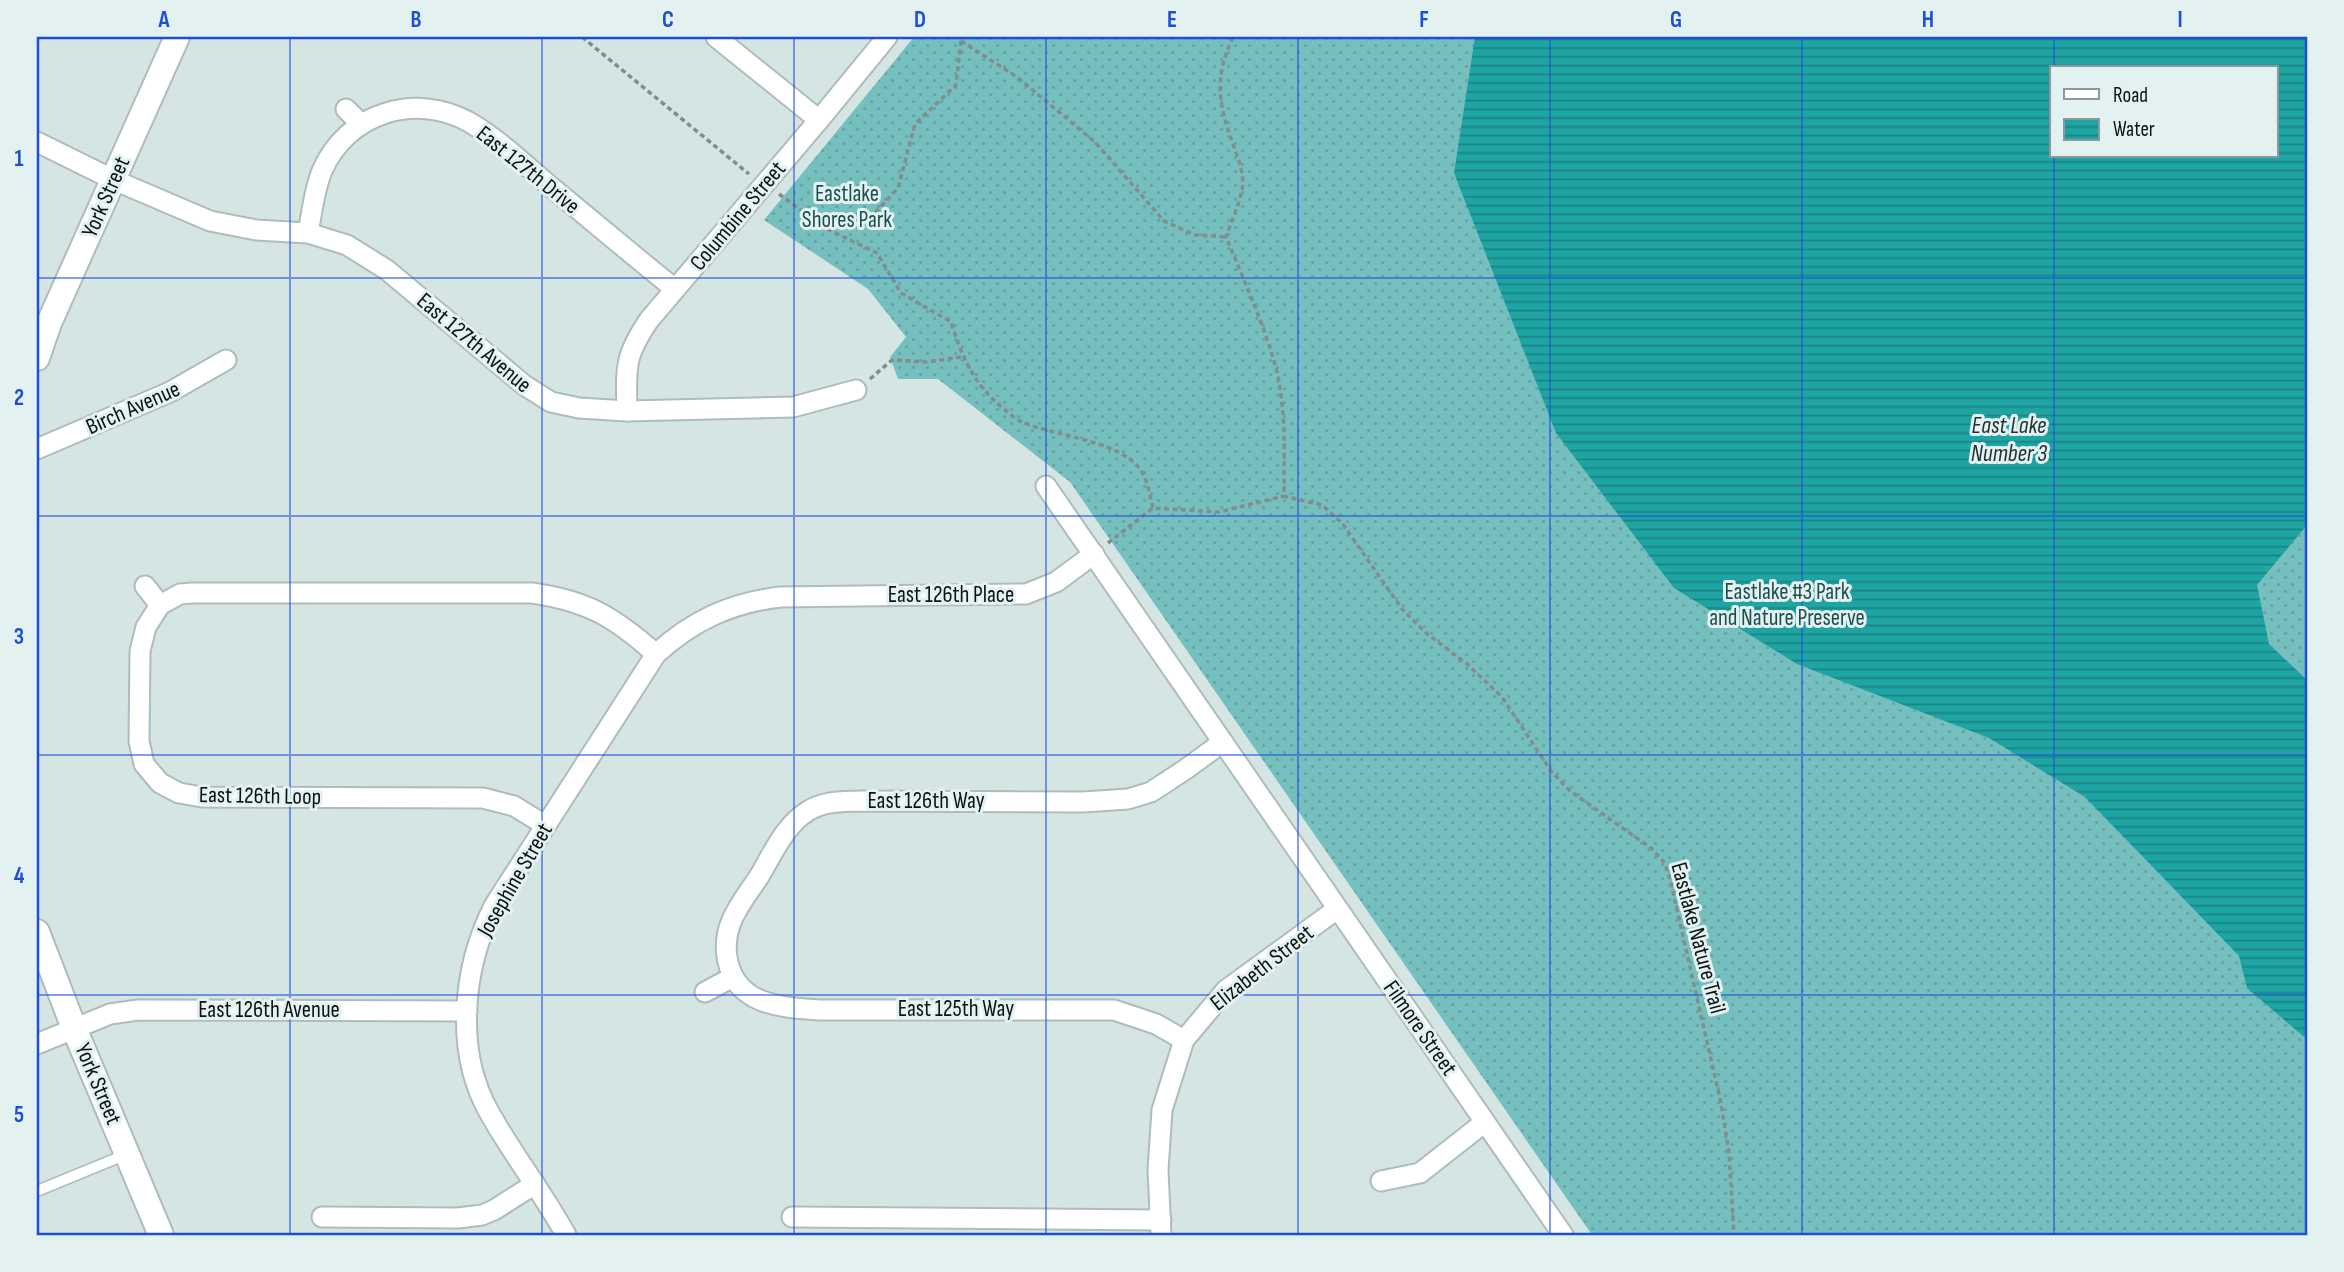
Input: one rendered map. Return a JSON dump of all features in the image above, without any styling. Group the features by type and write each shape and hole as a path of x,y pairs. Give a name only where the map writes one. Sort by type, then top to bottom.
{"street":[{"name":"York Street","path":"37,358 49,323 177,37"},
{"path":"716,37 819,120"},
{"name":"Columbine Street","path":"627,411 626,373 631,346 649,320 887,37"},
{"name":"East 127th Drive","path":"308,233 322,172 348,134 360,124 392,110 411,107 442,111 466,120 480,129 675,289"},
{"path":"346,109 360,124"},
{"path":"37,142 114,180"},
{"name":"East 127th Avenue","path":"114,180 223,225 308,233 331,239 362,253 387,270 539,396 563,405 627,411 793,407 856,390"},
{"name":"Birch Avenue","path":"37,449 170,392 226,360"},
{"path":"1046,486 1223,741"},
{"name":"East 126th Place","path":"656,654 696,622 723,609 750,601 793,597 1026,594 1056,582 1094,554"},
{"path":"145,586 160,605 180,594 205,592 532,593 563,598 600,612 630,631 656,654"},
{"name":"East 126th Loop","path":"160,605 146,627 139,652 139,741 144,764 153,776 170,789 202,797 483,798 514,806 545,825"},
{"name":"Josephine Street","path":"566,1235 488,1111 476,1082 469,1049 469,982 484,926 545,825 656,654"},
{"name":"Filmore Street","path":"1223,741 1563,1235"},
{"name":"East 126th Way","path":"733,977 727,958 727,938 733,917 790,827 810,810 824,804 860,801 1083,802 1128,799 1151,792 1223,741"},
{"name":"Elizabeth Street","path":"1161,1227 1158,1170 1162,1110 1184,1040 1226,990 1337,909"},
{"name":"York Street","path":"37,932 74,1028 161,1235"},
{"path":"705,992 733,977"},
{"name":"East 125th Way","path":"733,977 743,992 751,997 783,1007 819,1010 1114,1010 1156,1024 1184,1040"},
{"name":"East 126th Avenue","path":"37,1044 110,1014 138,1010 467,1011"},
{"path":"1381,1181 1420,1173 1485,1122"},
{"path":"322,1217 458,1218 482,1215 535,1184"},
{"path":"792,1217 1161,1227"}],"lane":[{"path":"37,1191 127,1154"}],"path":[{"path":"582,37 764,184 825,228 877,253 901,293 951,322 962,357 976,383 992,400 1019,421 1103,446 1128,458 1142,472 1153,508"},
{"path":"1094,554 1153,508 1219,512 1284,496 1284,435 1277,373 1257,313 1226,237 1242,190 1242,169 1222,113 1219,93 1220,73 1233,37"},
{"path":"825,228 873,215 898,188 915,124 956,85 959,39 1017,77 1094,142 1164,221 1195,235 1226,237"},
{"path":"856,390 892,360 927,362 962,357"},
{"name":"Eastlake Nature Trail","path":"1284,496 1322,505 1342,523 1402,610 1502,697 1551,771 1570,791 1651,848 1663,860 1669,875 1721,1103 1729,1153 1734,1235"}],"green space":[{"name":"Eastlake #3 Park and Nature Preserve","path":"914,37 2307,37 2307,1235 1592,1235 1070,482 938,379 898,379 890,357 906,337 868,289 764,220"}],"water":[{"name":"East Lake Number 3","path":"1475,37 2307,37 2307,525 2257,585 2269,644 2307,680 2307,1037 2247,988 2239,956 2085,797 1989,738 1797,664 1674,588 1556,433 1454,173"}],"park label":[{"name":"Eastlake Shores Park","path":"847,207"}]}
